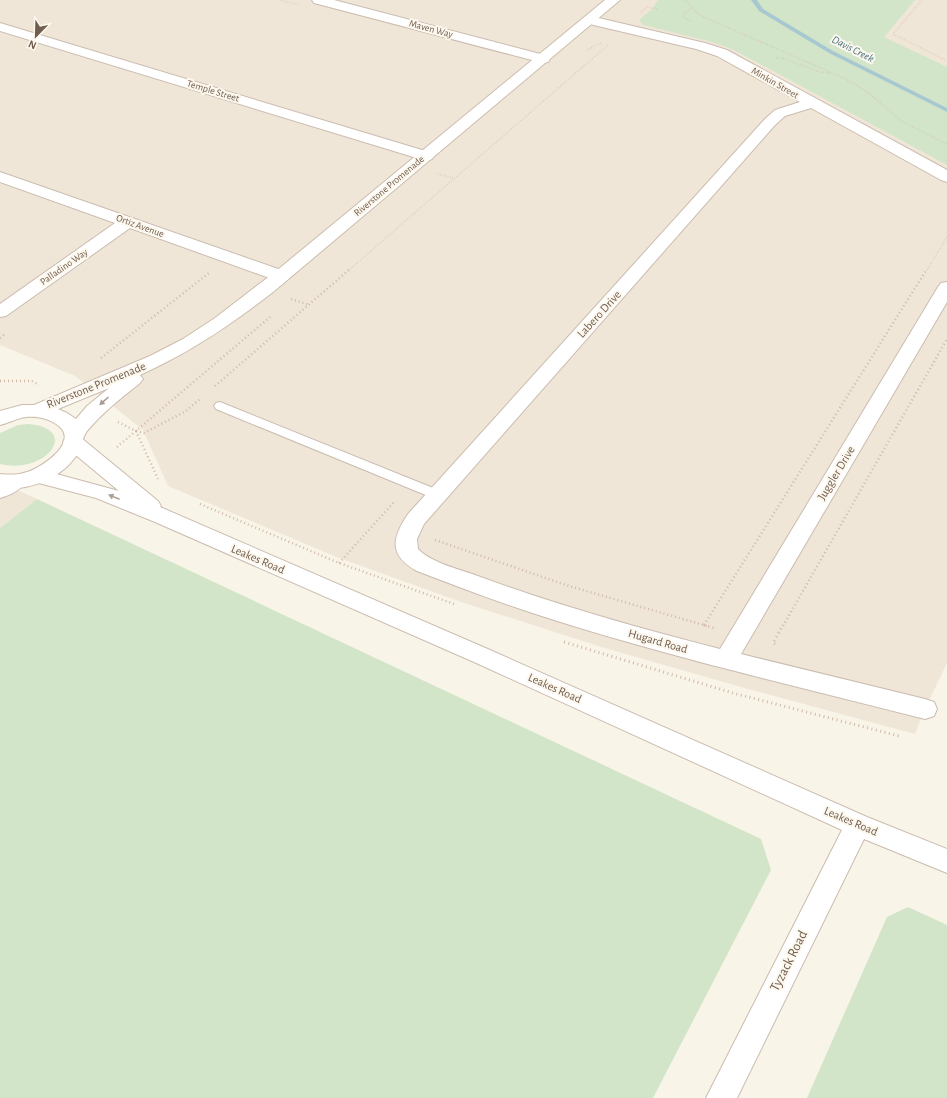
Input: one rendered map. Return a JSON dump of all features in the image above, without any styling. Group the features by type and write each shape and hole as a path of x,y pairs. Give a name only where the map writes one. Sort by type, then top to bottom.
{"street":[{"name":"Maven Way","path":"319,0 348,3 543,58"},
{"name":"Riverstone Promenade","path":"38,476 52,468 64,458 74,438 94,410 109,397 158,360 224,320 281,276 614,0"},
{"name":"Minkin Street","path":"590,20 700,46 722,53 947,177"},
{"name":"Temple Street","path":"0,27 426,156"},
{"name":"Labero Drive","path":"407,537 438,495 770,122 780,113 811,103"},
{"name":"Ortiz Avenue","path":"0,177 281,276"},
{"name":"Palladino Way","path":"0,312 128,222"},
{"name":"Juggler Drive","path":"727,659 740,634 947,287"},
{"name":"Riverstone Promenade","path":"36,411 158,360"},
{"path":"2,417 22,412 36,411"},
{"name":"Leakes Road","path":"36,411 62,418 70,425 74,438 163,517"},
{"path":"5,484 38,476"},
{"name":"Leakes Road","path":"38,476 103,493 163,517 482,656 858,825 947,861"},
{"name":"Hugard Road","path":"407,537 409,554 414,560 501,594 559,613 727,659 925,709"},
{"name":"Tyzack Road","path":"721,1098 858,825"}],"lane":[{"path":"220,406 438,495"}],"path":[{"path":"685,0 698,14 708,19 844,78 866,91 903,122 947,144"},
{"path":"922,0 893,34 947,61"},
{"path":"210,391 609,44"},
{"path":"704,625 947,237"},
{"path":"101,358 213,270"},
{"path":"773,644 947,339"},
{"path":"36,389 43,387"},
{"path":"136,431 144,433 186,411 204,396"},
{"path":"339,563 411,484"},
{"path":"381,517 407,537 434,540 569,586 704,625 780,645"}],"shaded area":[{"path":"0,0 947,0 947,663 915,734 748,689 601,647 461,602 339,558 168,486 143,430 75,376 0,345"},
{"path":"0,482 37,499 0,528"}],"green space":[{"path":"658,0 915,0 884,37 947,67 947,165 734,50 712,42 643,25 639,20 652,9"},
{"path":"29,424 45,428 53,434 55,442 51,450 43,457 31,463 17,466 0,464 0,433 18,425"},
{"path":"37,499 761,839 771,870 653,1098 0,1098 0,528"},
{"path":"908,907 947,925 947,1098 807,1098 887,917"}],"waterway":[{"name":"Davis Creek","path":"754,0 761,10 831,52 947,110"}]}
